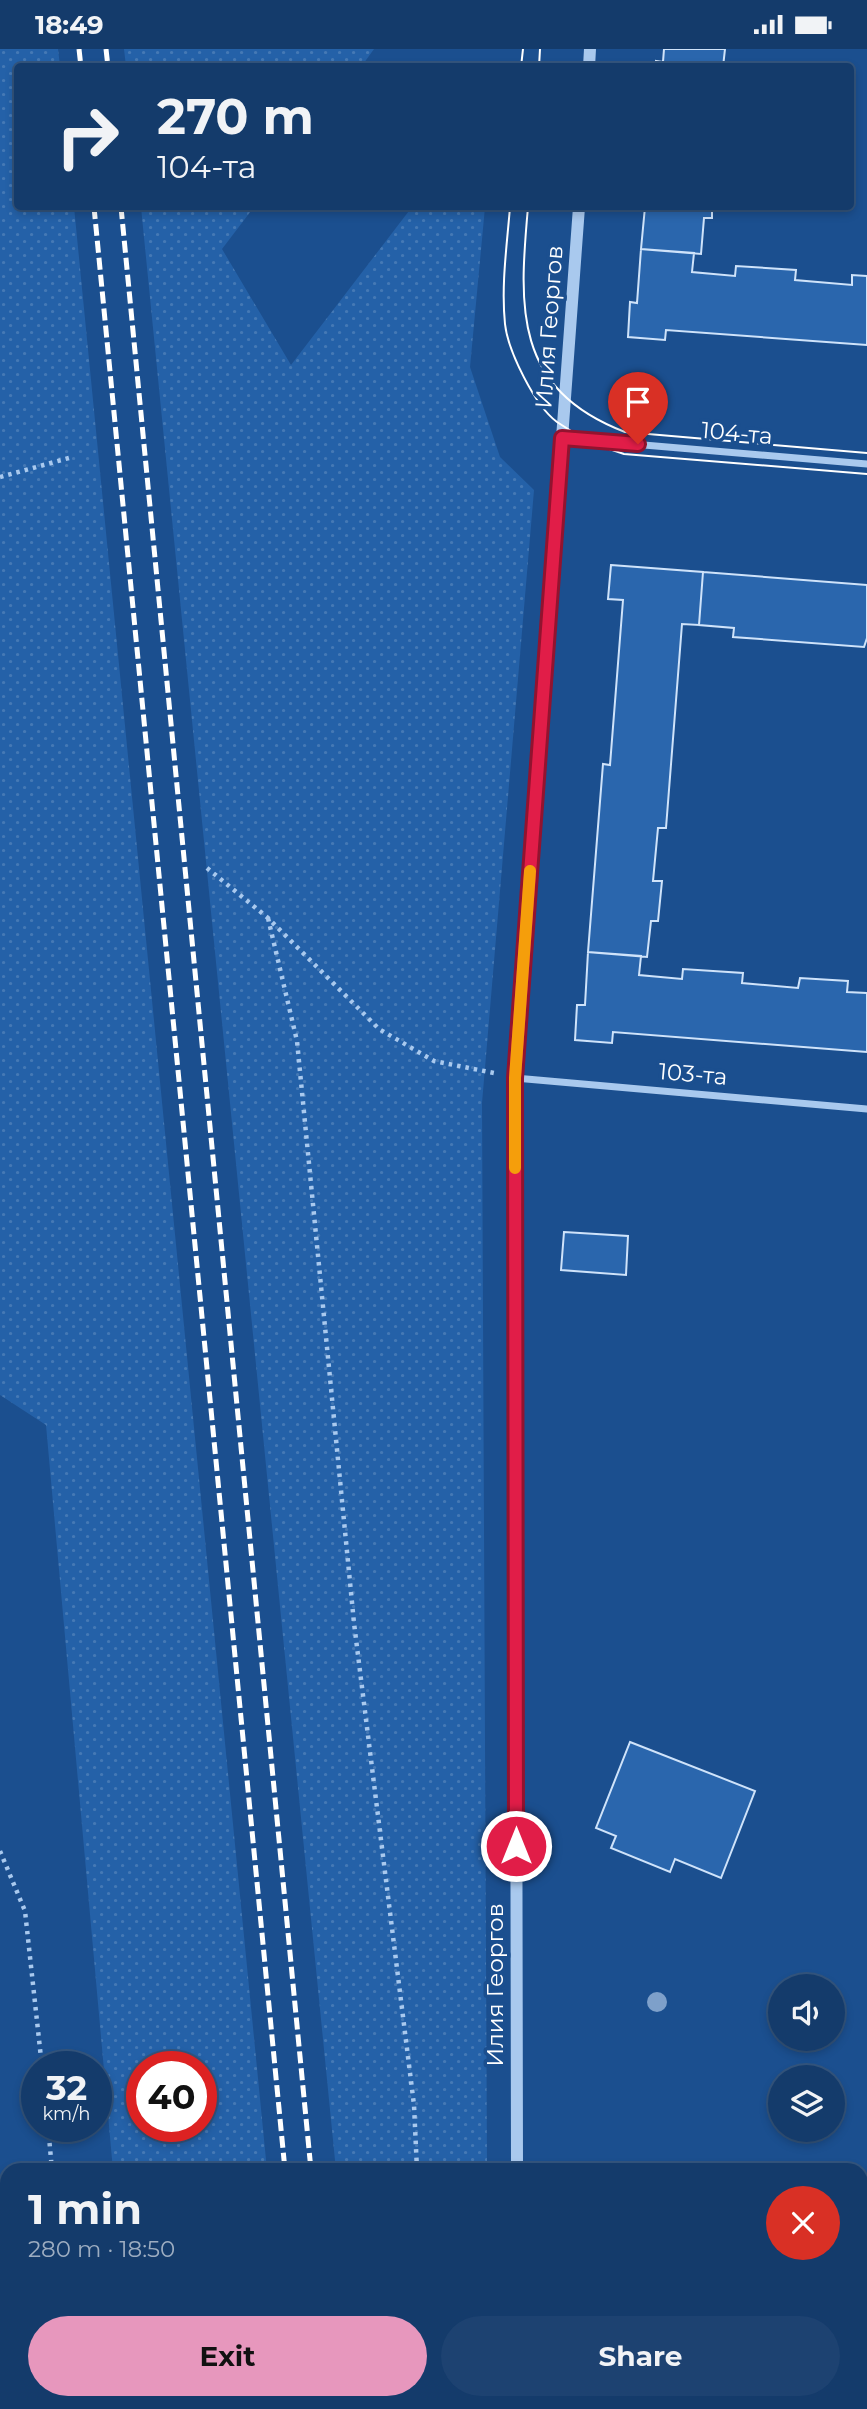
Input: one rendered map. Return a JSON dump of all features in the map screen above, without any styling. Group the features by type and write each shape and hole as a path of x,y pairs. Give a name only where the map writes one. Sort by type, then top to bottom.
{"street":[{"name":"Илия Георгов","path":"517,2163 515,1078 579,210"},
{"name":"104-та","path":"562,438 867,464"},
{"name":"103-та","path":"515,1078 867,1109"}],"path":[{"path":"0,477 69,458"},
{"path":"207,868 268,918 379,1029 434,1061 515,1078"},
{"path":"268,918 297,1041 354,1623 414,2105 417,2163"},
{"path":"0,1851 25,1911 40,2051"},
{"path":"49,2142 51,2163"}],"shaded area":[{"path":"0,49 58,49 60,63 14,63 14,210 74,210 266,2163 112,2163 112,2051 102,2051 46,1425 0,1395"},
{"path":"124,49 374,49 364,63 126,63"},
{"path":"141,210 252,210 222,249 291,365 410,210 485,210 470,367 500,457 534,490 482,1103 487,2163 335,2163"}],"building":[{"path":"664,49 725,49 723,63 656,63 656,61 663,62"},
{"path":"645,210 712,210 712,218 704,218 701,254 641,249"},
{"path":"641,249 694,253 692,272 735,276 736,266 796,270 795,280 852,285 852,275 867,276 867,345 666,330 665,340 628,337 630,302 637,303"},
{"path":"611,565 703,572 699,625 682,624 666,828 658,828 653,881 662,881 658,921 651,921 647,957 588,952 603,764 610,765 623,600 608,599"},
{"path":"703,572 867,585 867,638 864,647 733,637 734,628 699,625"},
{"path":"588,952 641,956 639,975 682,979 683,969 743,973 742,983 798,988 800,978 848,981 847,992 867,993 867,1052 613,1032 612,1043 575,1040 577,1005 585,1005"},
{"path":"564,1232 628,1236 626,1275 561,1270"},
{"path":"630,1742 755,1791 721,1878 675,1859 670,1872 611,1848 616,1836 596,1828"}],"tram line":[{"path":"521,63 523,49"},
{"path":"539,63 540,49"},
{"path":"510,210 504,295 507,335 517,363 532,391 557,422 589,441 624,454 867,474"},
{"path":"528,210 524,278 525,311 531,341 543,368 561,393 588,414 625,432 867,453"}],"railway":[{"path":"79,49 81,63"},
{"path":"106,49 108,63"},
{"path":"94,210 284,2163"},
{"path":"121,210 310,2163"}],"slow traffic":[{"path":"515,1168 515,1078 530,871"}],"route":[{"path":"516,1846 515,1078 562,438 638,444"}]}
